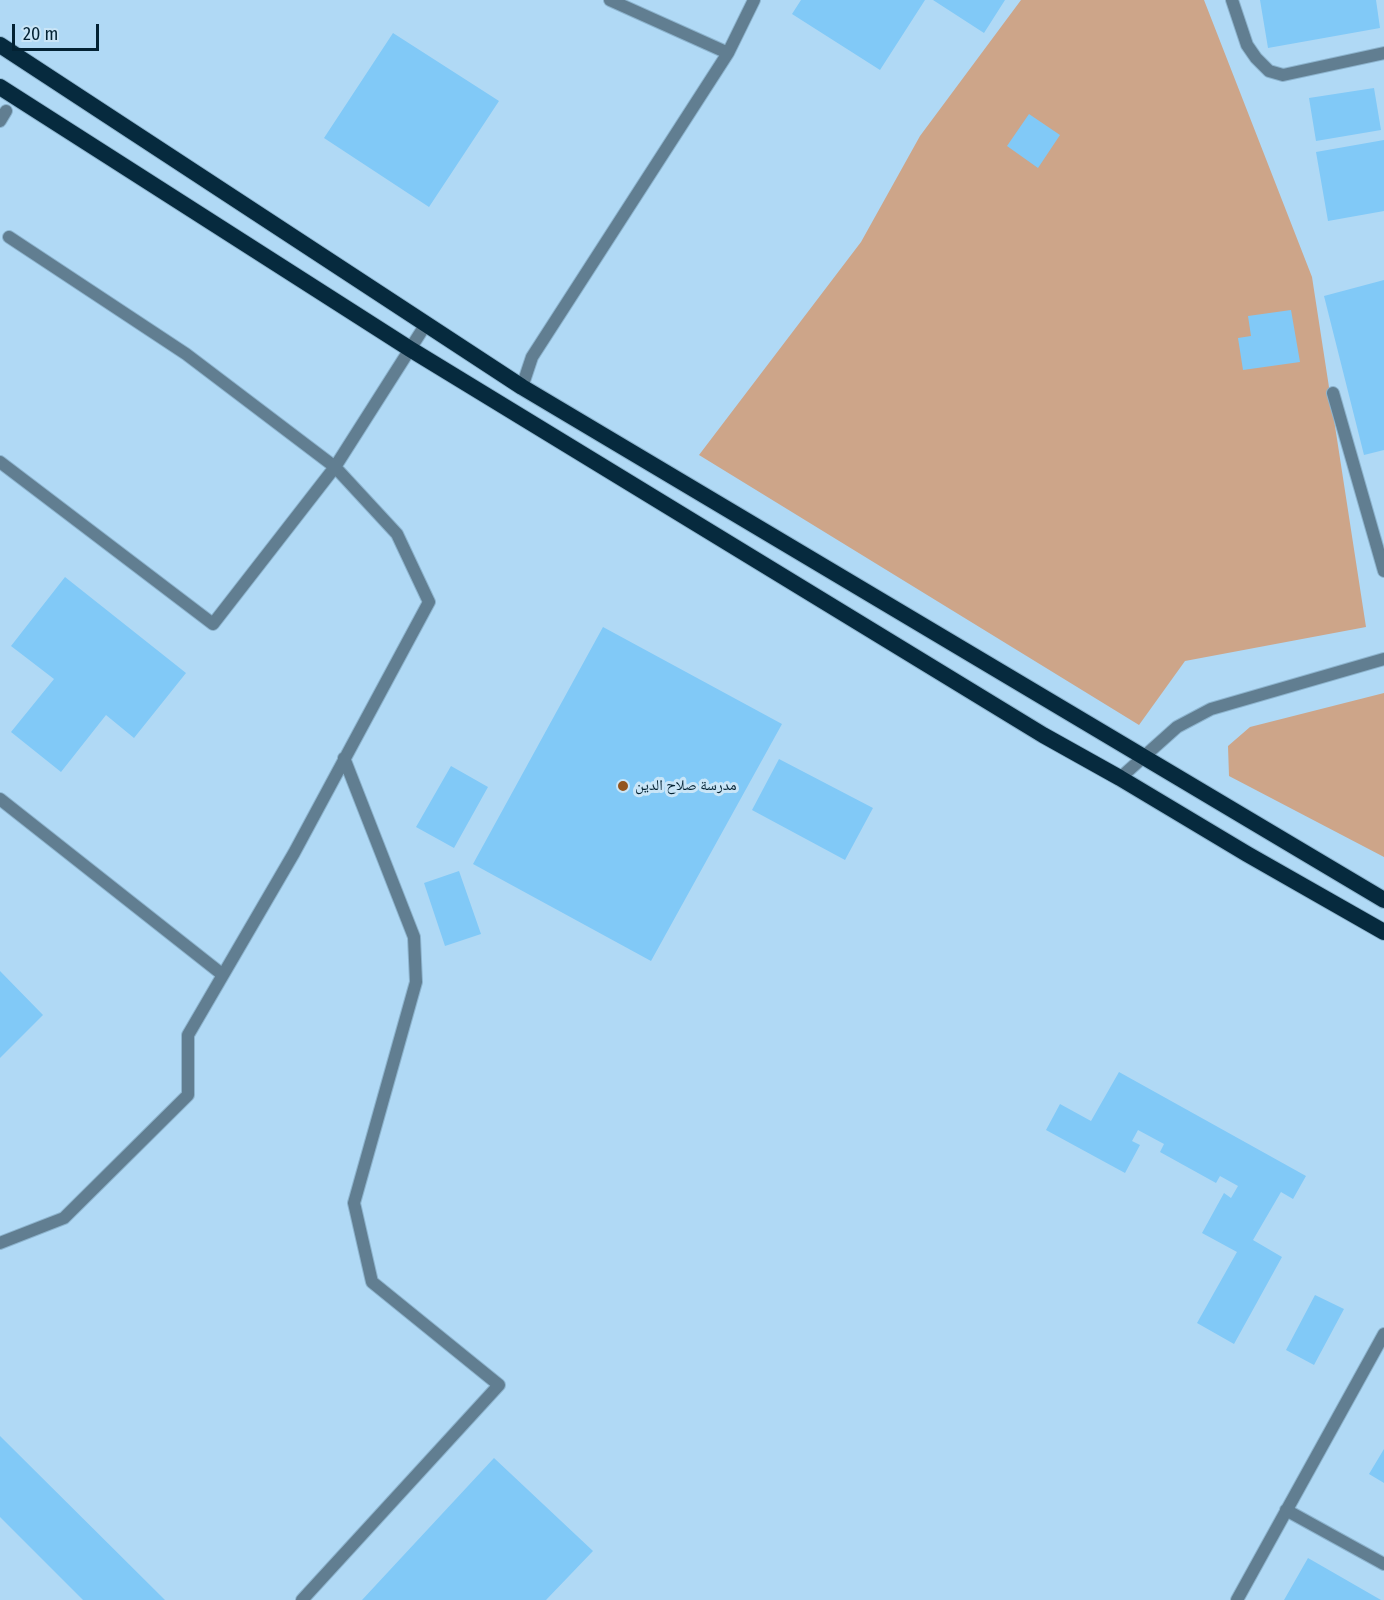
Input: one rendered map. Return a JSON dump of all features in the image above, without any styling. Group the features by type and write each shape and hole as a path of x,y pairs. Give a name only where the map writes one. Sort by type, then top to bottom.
{"highway":[{"path":"0,45 522,387 1384,900"},
{"path":"0,87 410,349 1033,729 1384,932"}],"street":[{"path":"610,0 728,53"},
{"path":"522,387 532,357 728,53 754,0"},
{"path":"1232,0 1247,45 1269,71 1283,75 1384,53"},
{"path":"0,1243 64,1218 188,1095 188,1035 294,853 429,602 397,534 335,468 186,354 9,237"},
{"path":"0,462 213,624 335,468 426,324"},
{"path":"1333,393 1384,571"},
{"path":"1120,778 1176,727 1211,709 1384,659"},
{"path":"302,1600 499,1385 372,1282 354,1203 416,982 416,970 414,937 344,758"},
{"path":"0,799 223,975"},
{"path":"1237,1600 1384,1334"},
{"path":"1286,1510 1384,1564"}],"shaded area":[{"path":"1021,0 1204,0 1312,277 1366,627 1185,661 1139,725 699,455 861,242 920,136"},
{"path":"1384,693 1384,857 1229,776 1228,746 1250,727"}],"building":[{"path":"801,0 925,0 880,70 792,14"},
{"path":"933,0 1005,0 984,33"},
{"path":"1260,0 1376,0 1380,28 1268,48"},
{"path":"393,33 499,101 429,207 324,138"},
{"path":"1374,88 1381,130 1316,141 1309,98"},
{"path":"1029,114 1060,135 1038,168 1007,146"},
{"path":"1384,140 1384,211 1328,221 1316,152"},
{"path":"1384,280 1384,450 1364,455 1324,296"},
{"path":"1291,310 1300,362 1243,370 1238,338 1251,336 1248,316"},
{"path":"65,577 186,673 134,738 106,715 61,772 11,732 54,679 11,646"},
{"path":"603,627 782,724 651,961 473,864"},
{"path":"779,759 873,808 845,860 752,810"},
{"path":"451,766 488,787 454,848 416,827"},
{"path":"459,871 481,934 445,946 424,883"},
{"path":"0,971 43,1015 0,1058"},
{"path":"1119,1072 1306,1176 1293,1199 1281,1192 1253,1240 1282,1257 1234,1344 1197,1323 1237,1252 1202,1233 1224,1193 1231,1198 1238,1186 1220,1176 1216,1183 1160,1152 1164,1144 1138,1130 1132,1141 1140,1145 1125,1173 1046,1130 1060,1104 1091,1121"},
{"path":"1315,1295 1344,1309 1314,1365 1286,1350"},
{"path":"0,1436 165,1600 83,1600 0,1517"},
{"path":"1384,1449 1384,1483 1369,1474"},
{"path":"494,1458 593,1551 546,1600 362,1600"},
{"path":"1308,1558 1381,1600 1284,1600"}],"place":[{"name":"مدرسة صلاح الدين","path":"623,786"}]}
